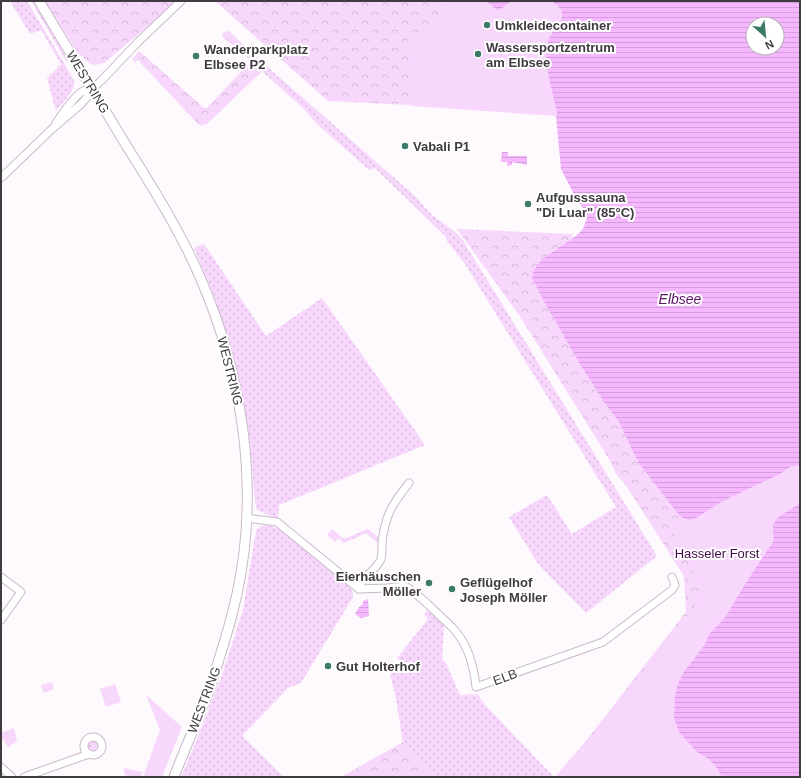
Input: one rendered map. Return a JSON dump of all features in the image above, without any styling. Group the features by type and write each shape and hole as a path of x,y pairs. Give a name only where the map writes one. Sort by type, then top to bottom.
{"main road":[{"name":"WESTRING","path":"39,1 177,229 200,278 215,315 234,378 242,421 246,456 247,518 244,556 230,624 210,689 174,777"}],"street":[{"path":"1,178 87,98 92,88 101,81 138,42 181,1"},
{"path":"247,518 277,522 359,589 361,582 380,560 382,536 387,519 393,504 409,483"},
{"path":"1,576 21,592 1,620"},
{"name":"ELB","path":"359,589 405,586 420,596 457,632 464,643 475,673 476,687 603,642 672,590 675,585 672,577"},
{"path":"24,777 89,754"},
{"path":"1,767 12,777"}],"green space":[{"path":"10,1 27,1 74,80 71,92 56,111 47,78 61,64 41,30 30,34"},
{"path":"31,1 33,1 69,61 66,61"},
{"path":"45,1 178,1 104,63 93,65 89,63 82,55 80,56"},
{"path":"215,1 443,1 432,33 419,36 431,106 328,101"},
{"name":"Wassersportzentrum am Elbsee","path":"443,1 486,1 497,10 501,9 512,1 551,1 560,7 562,14 561,22 555,29 556,116 411,106 407,33 419,36 432,33"},
{"path":"229,31 263,63 258,69 257,76 207,124 200,126 138,60 135,63 132,59 139,51 204,108 207,108 249,63 249,59 222,35 224,32"},
{"path":"263,63 416,197 433,216 462,239 657,556 586,613 538,564 509,517 547,495 572,534 616,507 465,264 447,241 446,237 375,168 369,170 316,123 304,109 262,71 257,76 258,69"},
{"name":"Hasseler Forst","path":"457,229 572,234 573,237 542,259 532,278 581,366 606,405 619,422 638,462 696,518 722,777 555,777 586,741 686,612 684,576 627,487 616,474 609,459 519,315"},
{"path":"204,244 266,336 322,298 425,445 279,505 278,519 257,510 255,502 250,439 234,359 214,295 194,248"},
{"path":"800,363 800,777 566,777 562,773 703,596 689,558 670,528"},
{"path":"266,525 284,531 350,587 353,592 353,597 301,683 288,688 242,736 284,777 181,777 221,678 243,610 256,531 260,527"},
{"path":"332,529 340,536 335,542 327,535"},
{"path":"368,529 380,539 380,545 366,533 344,543 338,538 340,536 344,539"},
{"path":"427,610 444,626 442,659 446,663 460,695 477,694 487,707 554,777 436,777 403,742 395,693 390,675 400,661 397,658 428,619 424,614"},
{"path":"52,682 54,689 44,693 41,685"},
{"path":"115,684 121,702 106,707 100,689"},
{"path":"146,695 182,727 162,777 143,777 160,730"},
{"path":"14,728 17,741 8,747 1,737 1,733"},
{"path":"93,740 98,745 93,750 88,745"},
{"path":"403,742 436,777 341,777"},
{"path":"123,768 143,772 140,777 126,777"}],"water":[{"path":"486,1 512,1 501,9 497,10"},
{"name":"Elbsee","path":"551,1 800,1 800,465 790,467 780,474 721,502 696,518 690,520 679,515 638,462 619,422 606,405 581,366 532,278 533,272 542,259 577,235 583,229 587,218 561,169 556,116 557,112 548,76 546,56 547,47 552,33 562,19 561,10"},
{"path":"502,152 508,152 508,156 527,156 527,165 512,162 512,165 507,166 507,163 509,162 501,162"},
{"path":"800,504 800,776 722,777 715,765 697,752 679,732 674,718 675,697 678,684 683,673 704,646 710,633 724,619 773,542 774,522 784,513"},
{"path":"368,599 369,616 361,618 355,614 359,607 363,604 363,601"}],"place":[{"name":"Umkleidecontainer","path":"487,25"},
{"name":"Wassersportzentrum am Elbsee","path":"478,54"},
{"name":"Wanderparkplatz Elbsee P2","path":"196,56"},
{"name":"Vabali P1","path":"405,146"},
{"name":"Aufgusssauna \"Di Luar\" (85°C)","path":"528,204"},
{"name":"Eierhäuschen Möller","path":"429,583"},
{"name":"Geflügelhof Joseph Möller","path":"452,589"},
{"name":"Gut Holterhof","path":"328,666"}]}
